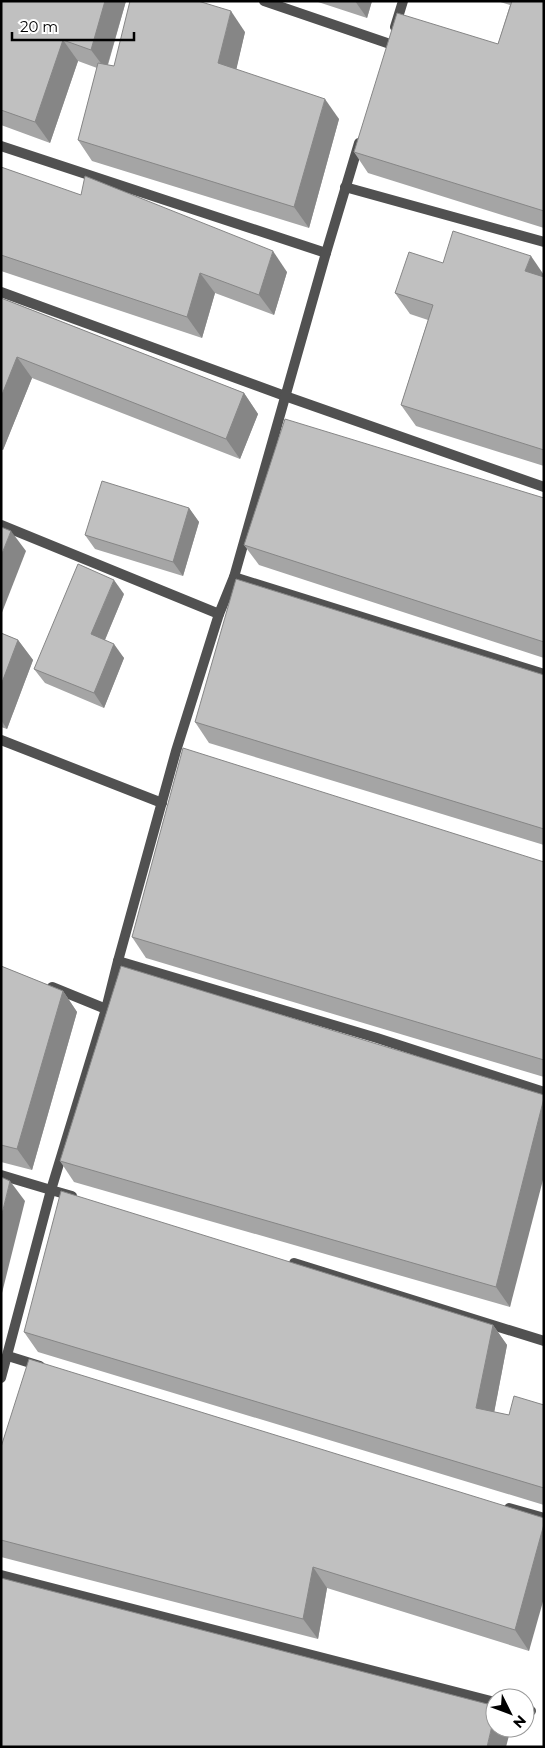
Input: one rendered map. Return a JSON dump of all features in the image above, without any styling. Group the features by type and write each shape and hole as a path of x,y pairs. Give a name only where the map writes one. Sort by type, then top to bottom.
{"street":[{"path":"264,1 389,48 403,1"},
{"path":"1,1378 51,1190 106,1009 162,803 181,752 219,614 234,577 344,187 362,133"},
{"path":"1,146 326,253"},
{"path":"344,187 544,242"},
{"path":"1,292 285,396 544,487"},
{"path":"1,525 219,614"},
{"path":"234,577 544,674"},
{"path":"1,740 162,803"},
{"path":"118,961 377,1038 544,1092"},
{"path":"45,984 106,1009"},
{"path":"1,1176 79,1198"},
{"path":"284,1260 544,1341"},
{"path":"8,1356 55,1370"},
{"path":"497,1504 544,1518"},
{"path":"1,1575 485,1699"}],"building":[{"path":"1,1 105,1 91,50 63,40 35,122 1,110"},
{"path":"130,1 198,1 231,11 218,63 325,99 294,207 78,140 98,63 114,66"},
{"path":"512,1 544,1 544,211 354,152 397,13 498,44"},
{"path":"1,167 81,195 85,176 273,251 259,295 200,273 187,317 1,255"},
{"path":"453,231 531,256 525,271 544,277 544,450 401,405 433,305 395,293 409,252 443,263"},
{"path":"1,298 244,393 226,439 17,357 1,397"},
{"path":"285,419 544,498 544,642 244,545"},
{"path":"102,481 189,508 173,562 85,535"},
{"path":"1,527 11,531 1,556"},
{"path":"78,564 114,580 91,634 114,644 94,693 34,669"},
{"path":"236,579 544,675 544,829 195,722"},
{"path":"1,633 18,640 1,685"},
{"path":"183,748 544,862 544,1060 132,937"},
{"path":"1,966 63,991 17,1149 1,1145"},
{"path":"121,966 544,1095 496,1287 60,1161"},
{"path":"1,1177 10,1181 1,1218"},
{"path":"61,1191 493,1325 476,1408 509,1415 514,1396 544,1405 544,1488 24,1332"},
{"path":"29,1359 544,1518 544,1524 515,1630 313,1567 303,1619 1,1540 1,1447"},
{"path":"1,1578 485,1703 485,1738 489,1738 487,1747 1,1747"}]}
